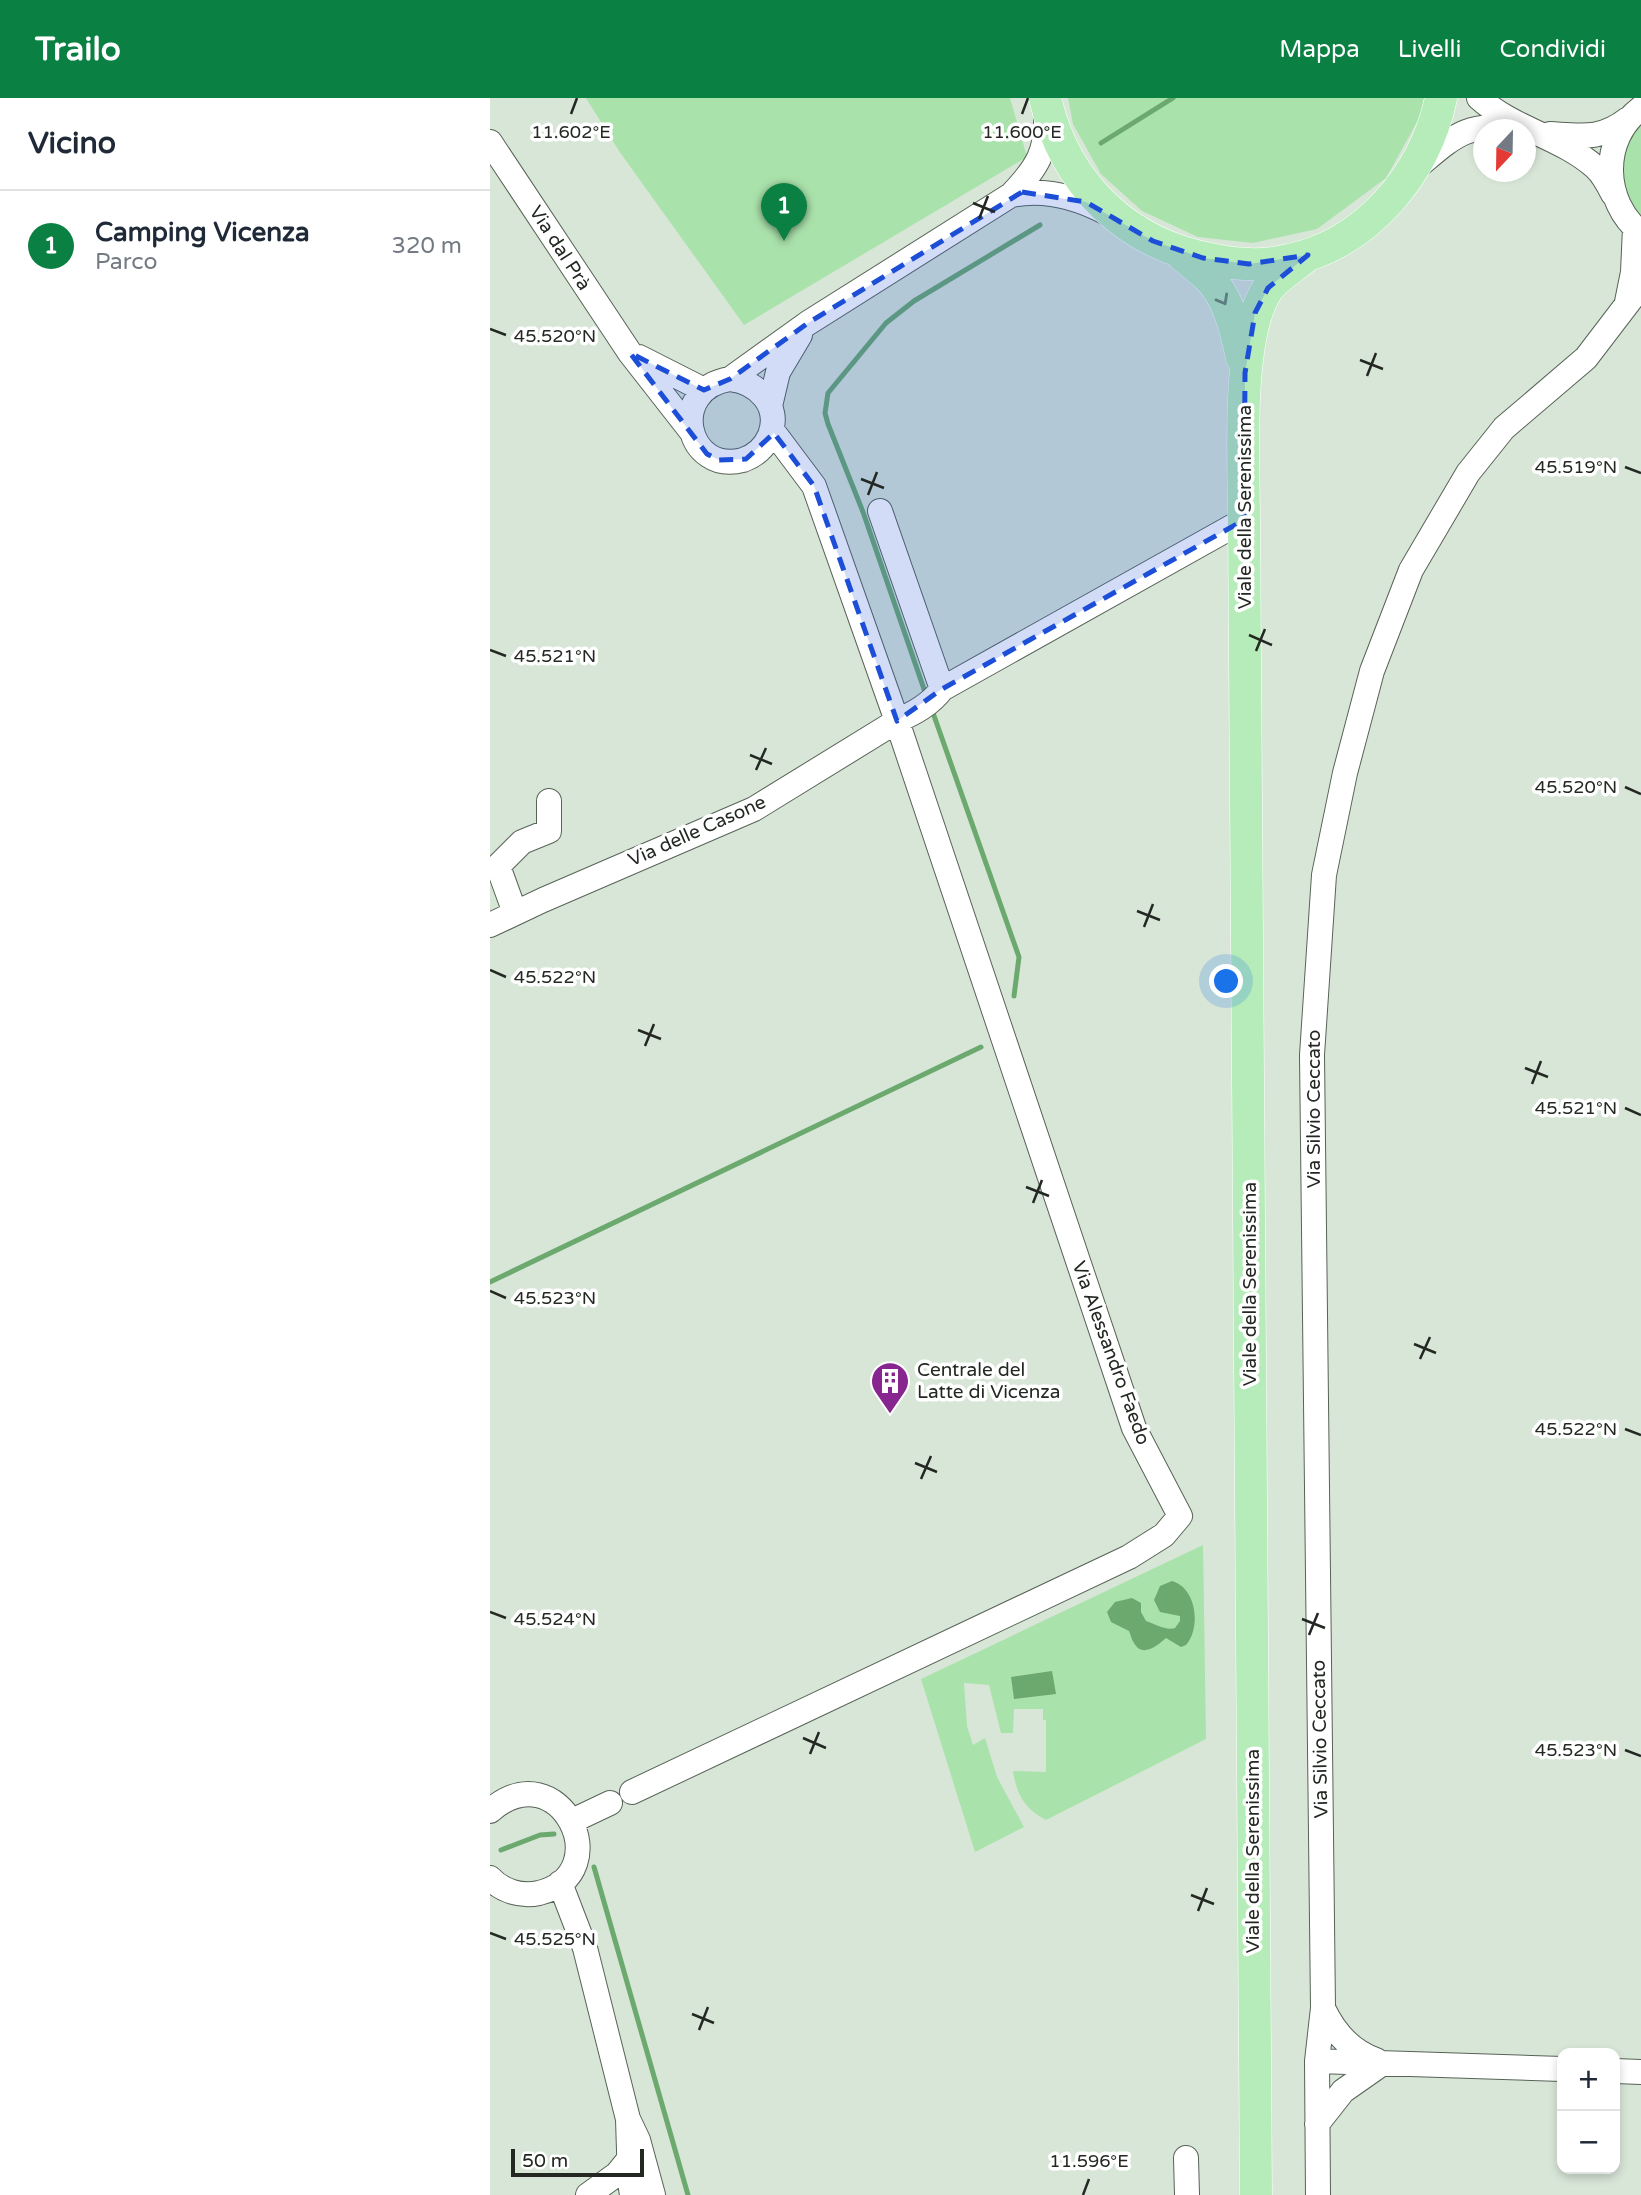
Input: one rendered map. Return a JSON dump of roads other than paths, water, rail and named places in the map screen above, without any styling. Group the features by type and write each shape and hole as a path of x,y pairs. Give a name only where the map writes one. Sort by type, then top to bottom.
{"main road":[{"path":"1045,98 1063,152 1096,199 1121,220 1137,232 1177,251 1203,258 1249,264 1289,261 1308,255 1360,227 1389,201 1412,172 1431,134 1441,98"},
{"name":"Viale della Serenissima","path":"1177,251 1210,279 1221,296 1231,314 1245,373"},
{"name":"Viale della Serenissima","path":"1256,2195 1245,373 1255,313 1268,288 1308,255"}],"street":[{"path":"730,379 808,323 1011,195 1035,169 1042,155 1046,125 1045,98"},
{"path":"1479,98 1507,119"},
{"path":"1536,132 1600,135 1637,111"},
{"path":"1614,194 1610,174 1612,154 1618,135 1637,111"},
{"path":"1412,172 1454,136 1473,130"},
{"path":"1536,135 1574,151 1596,168 1626,218 1638,231"},
{"name":"Via dal Prà","path":"490,142 630,353 691,431"},
{"path":"1011,195 1034,192 1069,197 1086,202 1121,220"},
{"name":"Via Silvio Ceccato","path":"1317,2061 1323,2008 1312,1055 1324,875 1345,773 1372,671 1411,570 1468,473 1504,428 1587,358 1634,294 1633,272 1638,231"},
{"path":"808,323 778,372 771,418 767,441 758,452 733,462 719,460 707,454 697,444 691,431 692,409 696,398 720,380 743,381 755,386 764,395 771,418 814,486 922,705"},
{"name":"Via dal Prà","path":"630,353 704,390"},
{"path":"758,452 803,471"},
{"path":"880,511 922,705"},
{"name":"Via delle Casone","path":"490,925 754,809 922,705 1244,520"},
{"name":"Via Alessandro Faedo","path":"572,1821 1129,1557 1164,1535 1180,1516 1135,1428 922,705"},
{"path":"515,913 498,866 522,842 549,831 549,801"},
{"path":"490,1811 500,1801 508,1798 531,1794 547,1798 560,1806 572,1821 578,1846 569,1873 547,1891 533,1895 518,1894 504,1889 490,1878"},
{"path":"560,1883 585,1948 628,2119 638,2140 653,2195"},
{"path":"1323,2008 1341,2038 1360,2053 1383,2063"},
{"path":"1318,2195 1317,2061 1557,2069"},
{"path":"1317,2124 1343,2091 1383,2063"},
{"path":"1620,2071 1641,2072"},
{"path":"628,2119 632,2195"},
{"path":"588,2195 618,2174 629,2158"},
{"path":"1186,2158 1187,2195"}],"waterway":[{"path":"1101,143 1173,98"},
{"path":"926,695 863,512 828,424 825,413 828,393 886,323 914,301 1040,225"},
{"path":"932,710 1019,957 1014,996"},
{"path":"490,1282 981,1047"},
{"path":"501,1850 540,1835 554,1834"},
{"path":"594,1867 688,2195"}],"place":[{"name":"Camping Vicenza","path":"784,241"},
{"name":"Centrale del Latte di Vicenza","path":"890,1415"}]}
